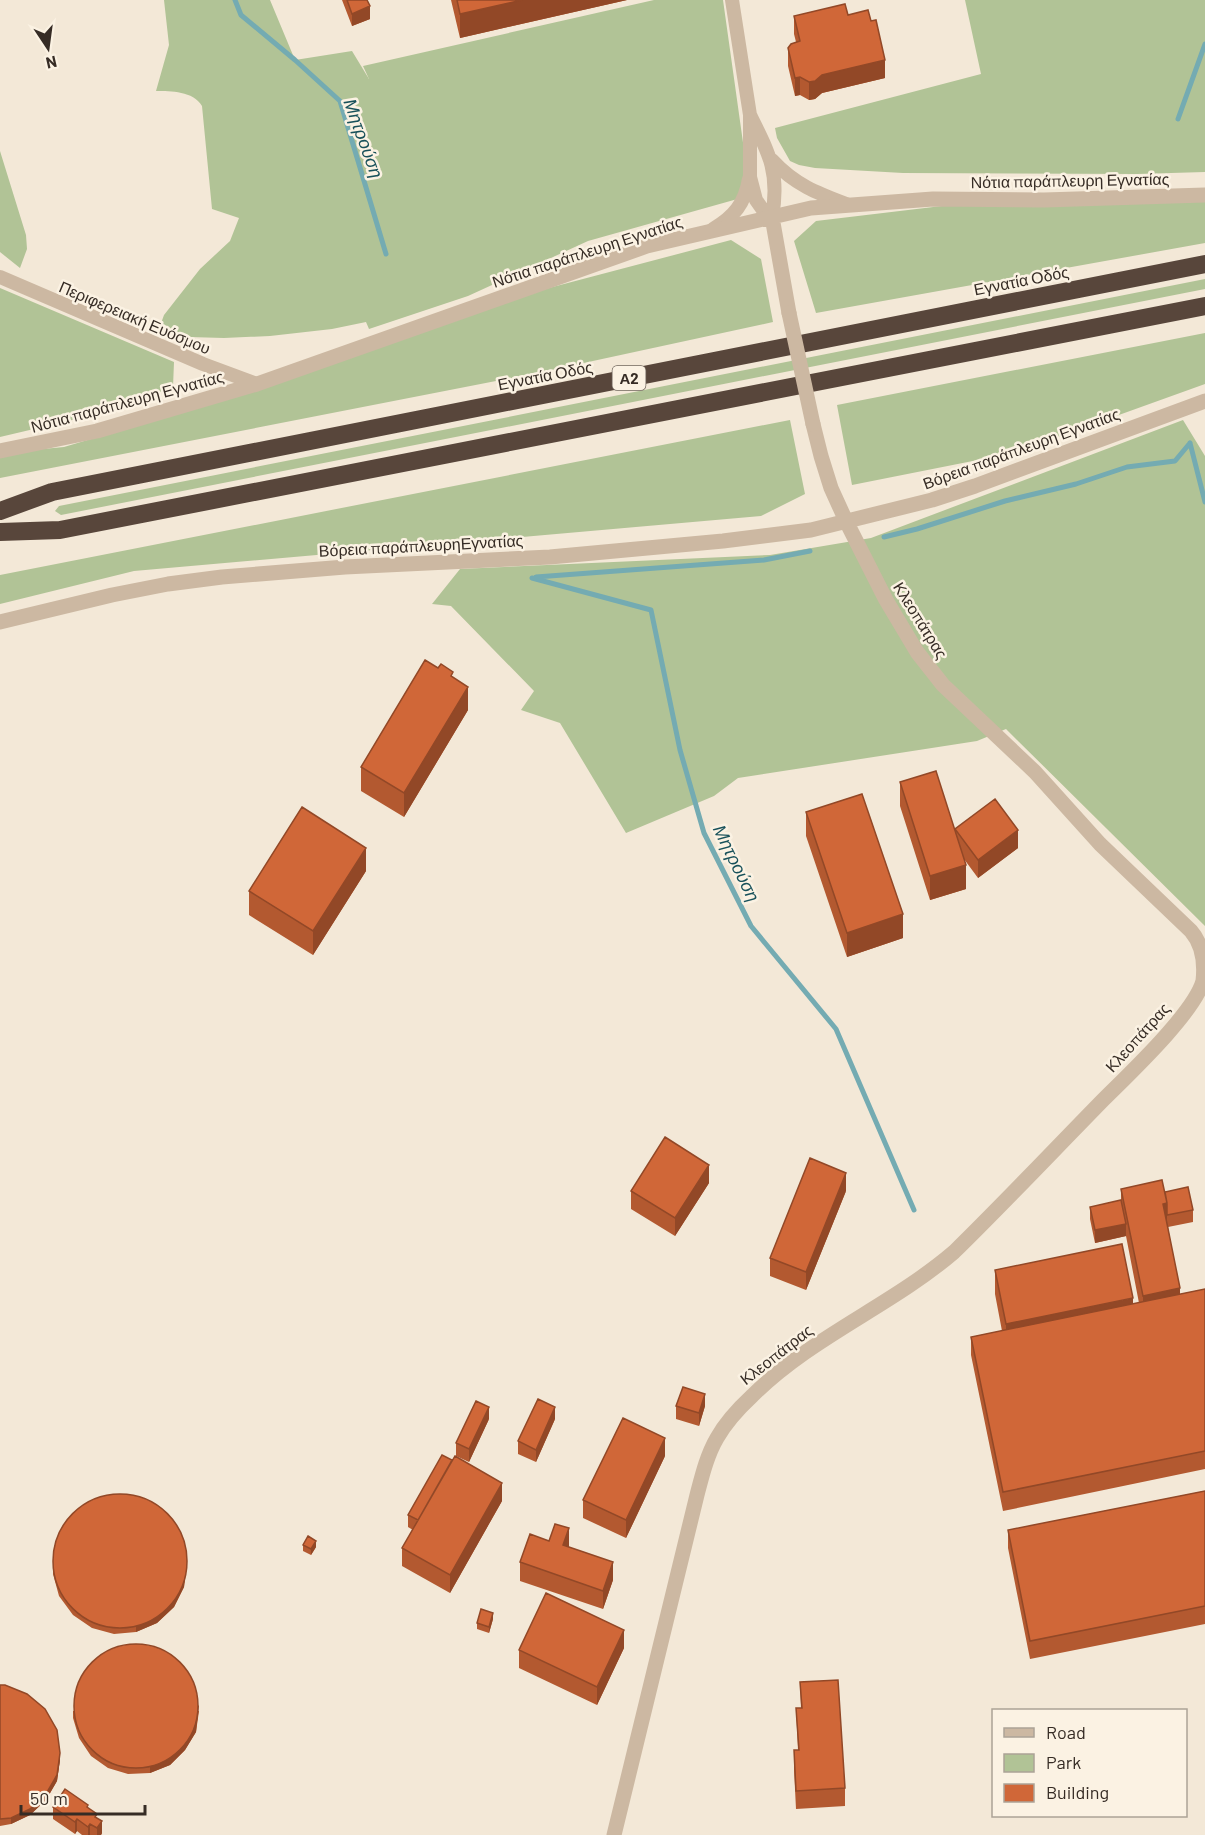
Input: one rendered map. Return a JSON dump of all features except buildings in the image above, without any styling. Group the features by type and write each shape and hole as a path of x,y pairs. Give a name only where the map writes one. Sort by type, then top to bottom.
{"highway":[{"name":"Εγνατία Οδός","path":"0,511 52,492 1205,264"},
{"path":"0,532 60,530 1205,306"}],"street":[{"path":"713,229 728,220 739,208 747,193 750,177 750,115 732,0"},
{"path":"750,115 769,157 776,182 772,217 756,200 750,177"},
{"path":"769,157 785,175 805,188 849,204"},
{"name":"Νότια παράπλευρη Εγνατίας","path":"0,451 97,431 257,384 647,246 811,208 933,199 1068,200 1205,195"},
{"name":"Κλεοπάτρας","path":"614,1835 697,1495 709,1456 723,1428 762,1386 801,1354 928,1272 954,1252 1163,1038 1195,998 1205,976 1202,946 1191,930 1121,865 1035,772 958,700 917,652 886,600 831,488 821,456 789,313 772,217"},
{"name":"Περιφερειακή Ευόσμου","path":"0,277 192,360 257,384"},
{"name":"Βόρεια παράπλευρη Εγνατίας","path":"846,521 932,500 975,486 1205,401"},
{"name":"Βόρεια παράπλευρηΕγνατίας","path":"0,622 112,594 222,577 657,548 765,537 811,530 846,521"}],"green space":[{"path":"164,0 270,0 295,60 352,51 369,79 363,66 654,0 723,0 747,171 741,198 588,241 468,296 369,329 366,322 332,329 270,336 189,337 160,326 164,315 200,269 230,241 239,218 212,209 202,106 193,97 187,95 156,91 169,45"},
{"path":"965,0 1205,0 1205,172 903,173 815,168 790,161 777,138 775,128 981,74"},
{"path":"0,151 26,235 27,249 20,268 0,252"},
{"path":"1205,197 1205,243 816,313 794,241 816,221 950,205"},
{"path":"731,240 761,259 773,322 542,372 0,478 0,453 64,447 246,393 545,289"},
{"path":"1205,279 1205,289 61,515 55,511 59,506"},
{"path":"0,288 174,362 173,387 106,412 0,437"},
{"path":"1205,333 1205,384 1013,453 852,485 837,405"},
{"path":"790,420 805,494 761,516 134,571 0,604 0,575"},
{"path":"1183,420 1205,456 1205,926 1006,729 977,741 738,778 714,796 626,833 560,723 521,710 534,691 451,606 432,604 460,569 770,555 871,538"}],"waterway":[{"name":"Μητρούση","path":"235,0 241,15 340,101 386,254"},
{"path":"1178,119 1205,44"},
{"path":"1190,443 1205,502"},
{"path":"884,537 1005,501 1076,484 1127,467 1175,461 1190,443"},
{"path":"536,577 764,560 810,551"},
{"name":"Μητρούση","path":"532,578 651,610 680,750 704,833 751,926 836,1029 914,1210"}]}
